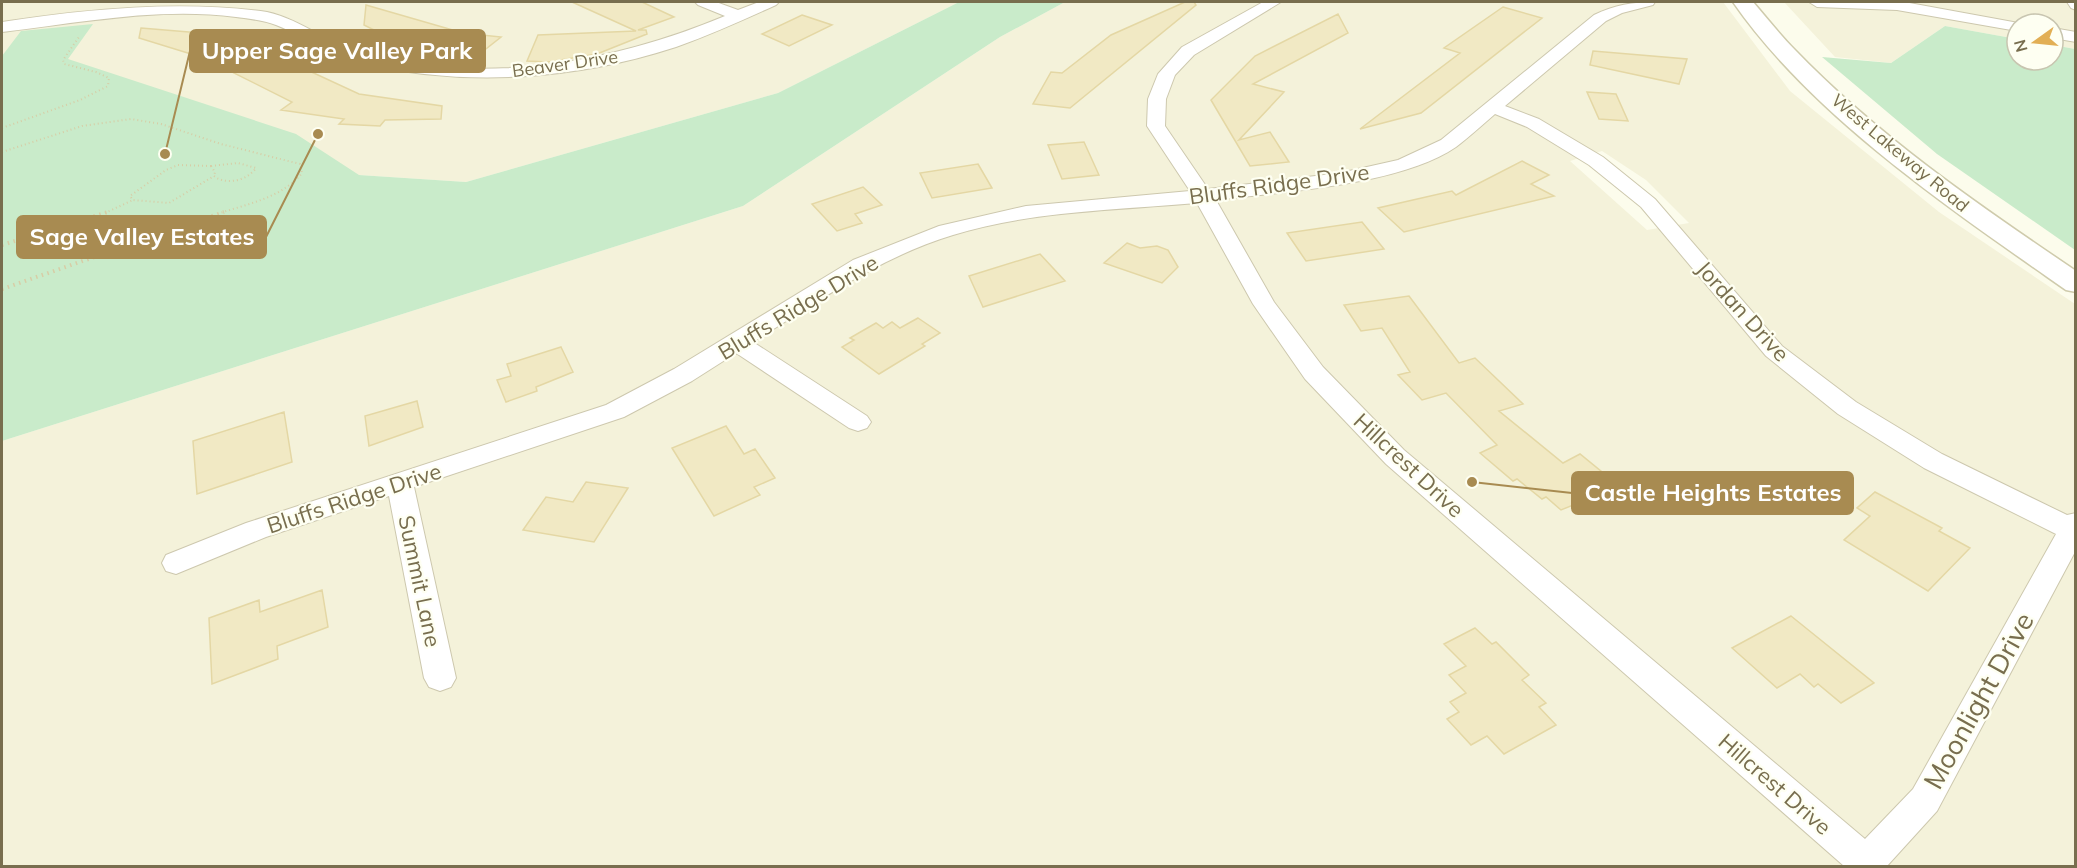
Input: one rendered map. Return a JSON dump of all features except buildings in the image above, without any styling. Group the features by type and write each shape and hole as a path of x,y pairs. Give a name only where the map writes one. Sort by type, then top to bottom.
{"street":[{"path":"703,2 739,16"},
{"name":"Beaver Drive","path":"2,27 162,5 270,18 360,59 408,69 461,73 531,72 601,61 669,44 771,2"},
{"name":"Hillcrest Drive","path":"1273,2 1188,51 1167,75 1157,99 1156,126 1203,196 1264,304 1314,373 1395,457 1866,865"},
{"name":"Bluffs Ridge Drive","path":"176,563 256,530 615,411 738,343 861,265 946,230 1026,212 1203,196 1340,179 1404,164 1448,144 1600,18 1634,4 1648,2"},
{"name":"West Lakeway Road","path":"1743,2 1801,67 1914,168 1978,217 2076,284"},
{"path":"1817,2 1897,5 2005,24"},
{"name":"Jordan Drive","path":"1494,108 1533,123 1596,161 1648,202 1774,351 1846,408 1932,460 2074,527"},
{"path":"738,343 858,422"},
{"name":"Summit Lane","path":"400,483 440,678"},
{"name":"Moonlight Drive","path":"1866,865 1925,800 2074,527"}],"path":[{"path":"2,129 80,100 108,86 109,78 96,72 64,64 63,60 84,31"},
{"path":"2,152 79,128 109,121 132,119 156,122 209,141 300,164 302,173 295,182 278,193 2,289"},
{"path":"133,200 129,196 166,170 178,165 211,166 238,163 256,168 255,171 237,180 226,181 217,180 211,166"},
{"path":"2,245 111,212 133,200 169,203 214,176"}],"shaded area":[{"path":"2,2 959,2 778,93 466,182 359,175 2,309"},
{"path":"1065,2 1723,2 1790,91 1939,212 2075,304 2075,866 2,866 2,441 743,206 1000,37","holes":["1602,151 1646,180 1689,223 1647,230 1570,161"]},
{"path":"1784,2 2075,2 2075,49 2065,47 2065,12 2005,12 2005,37 1945,26 1891,63 1835,57"}],"green space":[{"path":"959,2 1065,2 1000,37 743,206 2,441 2,56 21,31 93,24 68,59 296,134 359,175 466,182 778,93"},
{"path":"1945,26 2005,37 2005,72 2065,72 2065,47 2075,49 2075,250 1937,154 1822,57 1891,63"}],"place":[{"name":"Sage Valley Estates","path":"318,134"},
{"name":"Upper Sage Valley Park","path":"165,154"},
{"name":"Castle Heights Estates","path":"1472,482"}]}
